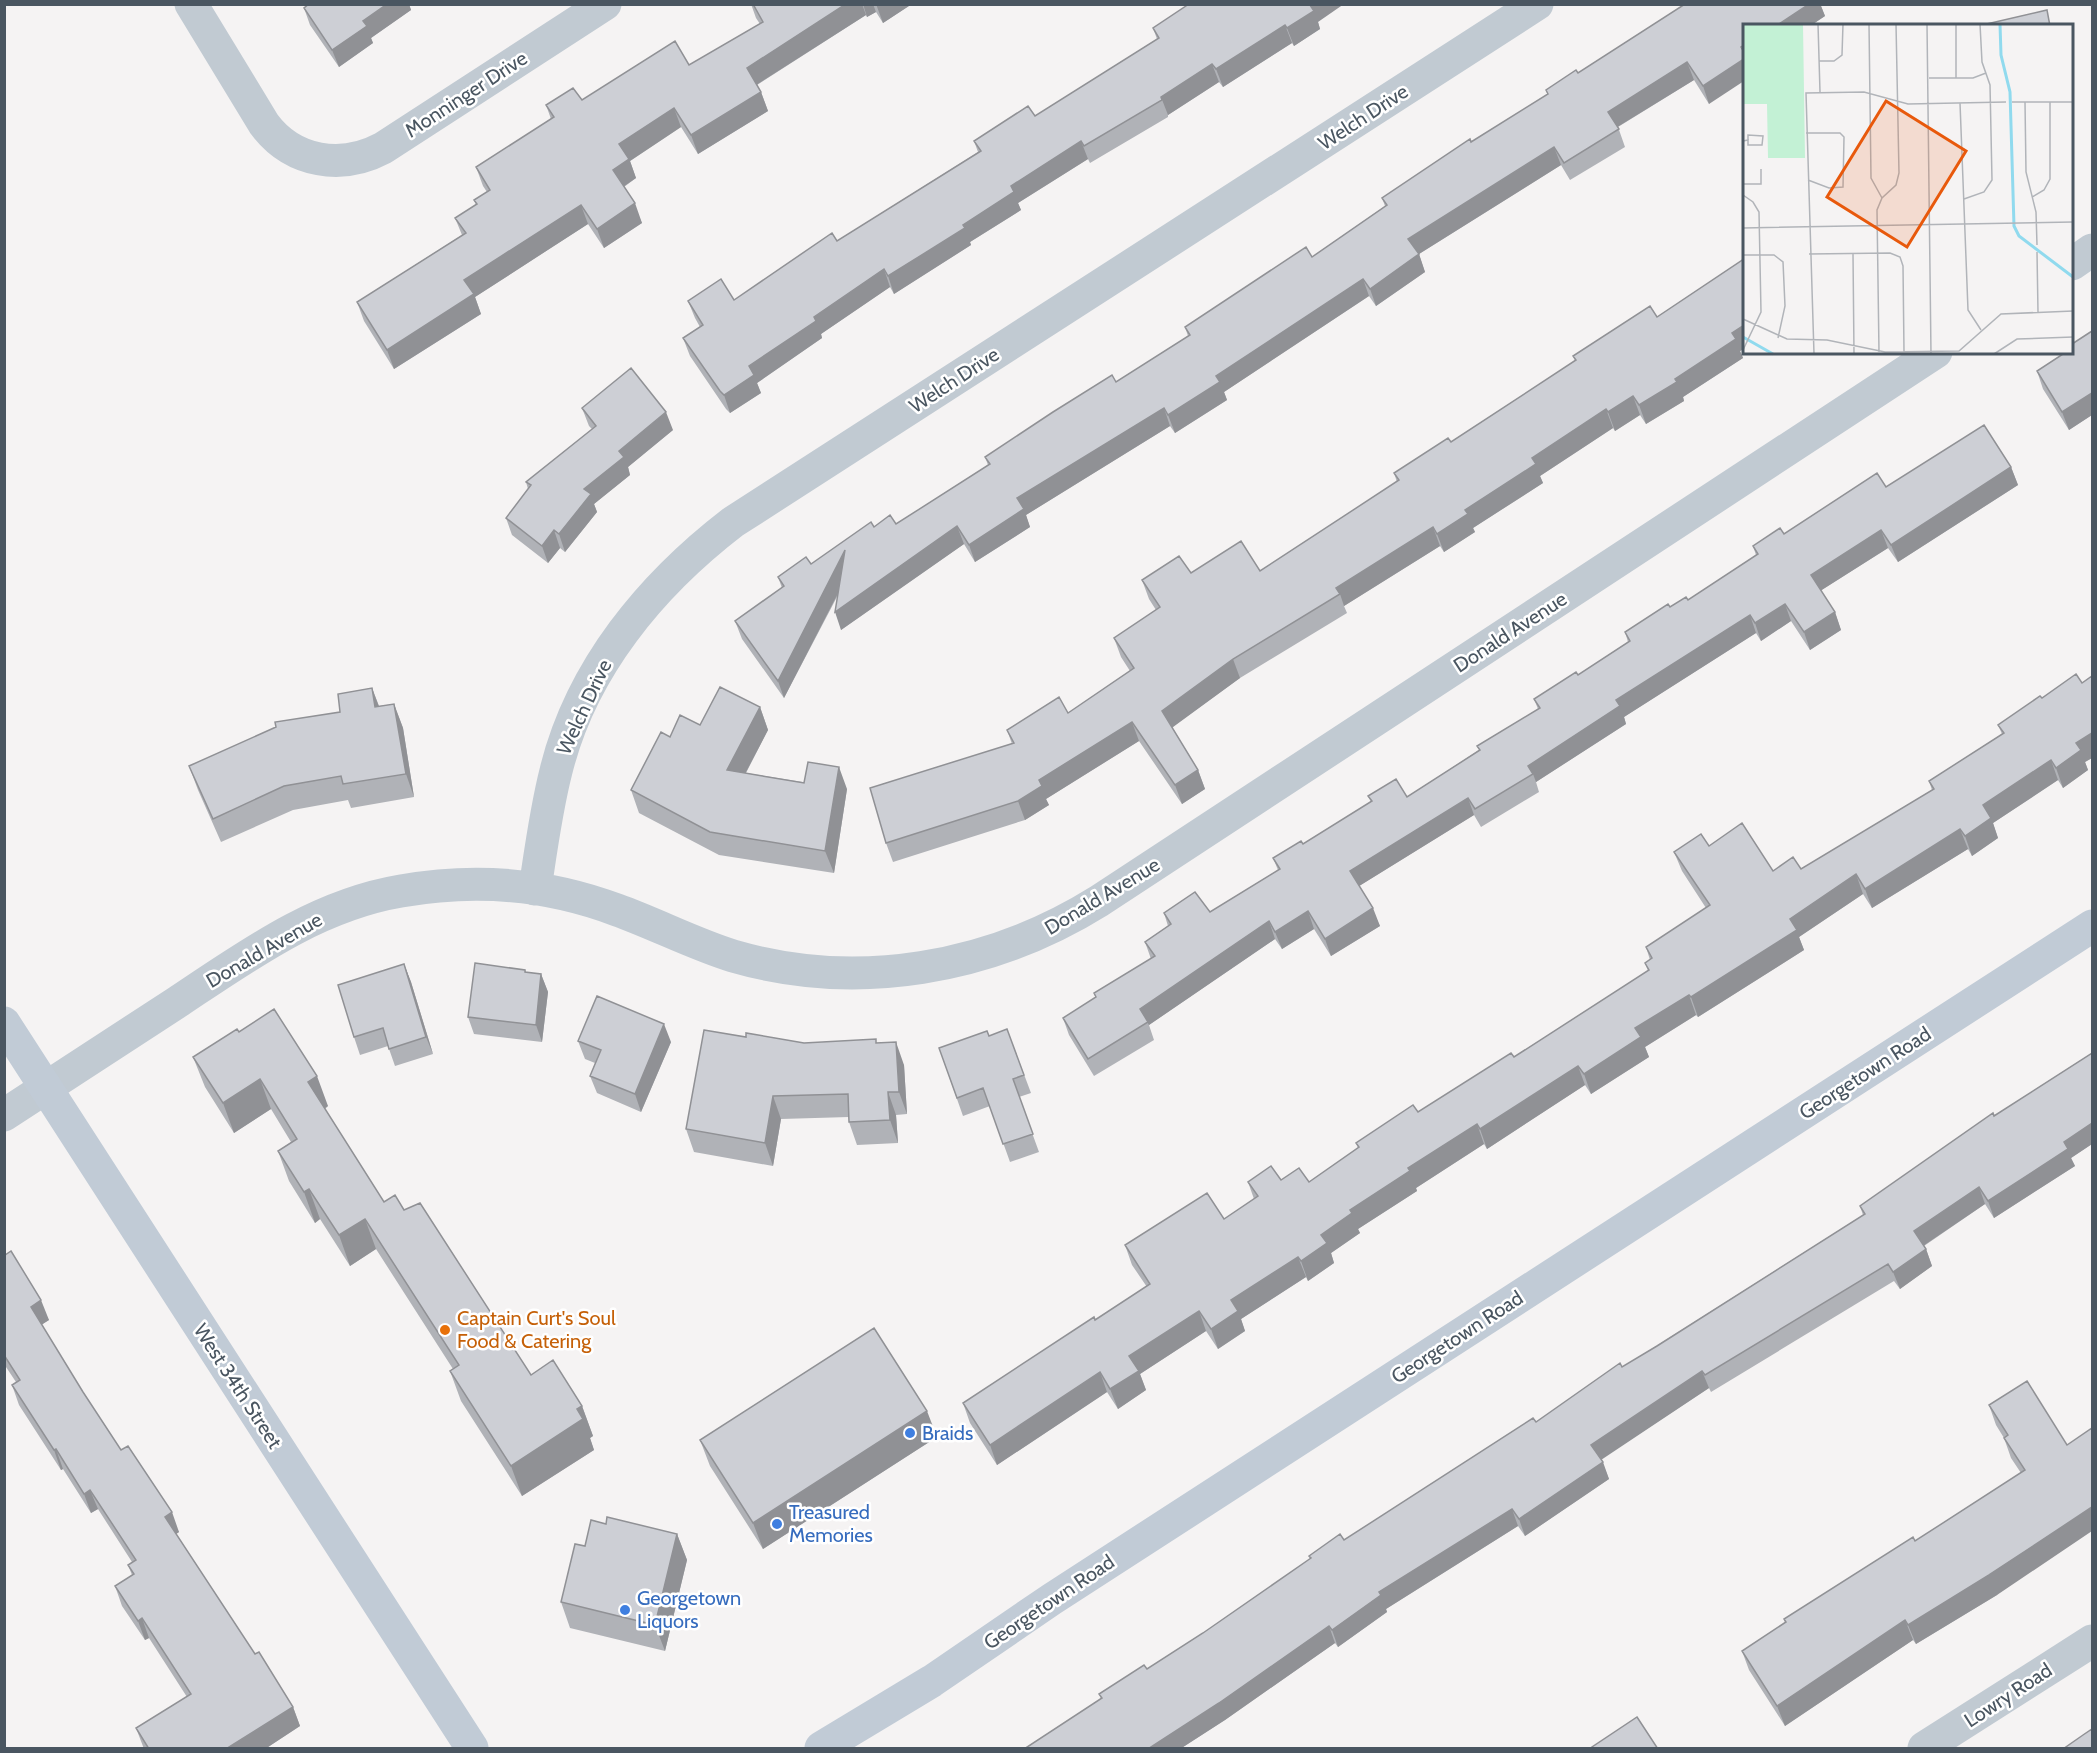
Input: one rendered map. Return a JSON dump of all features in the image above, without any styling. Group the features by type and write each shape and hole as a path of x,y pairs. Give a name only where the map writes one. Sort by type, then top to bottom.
{"main road":[{"name":"Georgetown Road","path":"821,1749 932,1681 1062,1592 2092,926"},
{"name":"West 34th Street","path":"4,1023 472,1749"}],"street":[{"name":"Monninger Drive","path":"191,4 271,133 286,147 319,160 352,160 383,147 605,4"},
{"name":"Welch Drive","path":"535,889 547,808 556,770 584,698 622,631 673,572 703,545 733,522 1537,4"},
{"path":"2073,263 2092,250"},
{"name":"Donald Avenue","path":"47,1088 258,949 318,917 346,906 402,891 478,884 554,891 616,909 731,955 804,970 861,974 900,971 958,961 1013,945 1099,902 1933,354"},
{"path":"4,1115 47,1088"},
{"name":"Lowry Road","path":"1924,1749 2092,1641"}],"building":[{"path":"309,4 387,4 363,21 367,26 332,50 304,8"},
{"path":"753,4 846,4 747,68 761,92 691,135 674,108 619,144 629,159 613,170 635,203 597,229 581,205 464,280 474,294 387,350 357,302 466,233 455,218 477,204 474,200 490,190 476,167 554,117 546,105 573,88 582,100 675,41 689,65 763,22"},
{"path":"1189,4 1311,4 1314,11 1287,28 1285,25 1216,69 1212,64 1161,97 1162,100 1084,146 1081,141 1011,186 1014,192 963,225 965,228 888,276 884,269 814,317 816,321 749,366 754,375 724,395 720,391 683,338 703,325 688,301 721,279 734,300 832,233 837,241 981,151 974,141 1028,106 1035,116 1159,38 1153,28"},
{"path":"1685,4 1809,4 1779,24 1743,24 1743,46 1741,47 1743,60 1703,86 1687,62 1608,112 1619,129 1564,163 1554,147 1408,239 1419,254 1370,289 1363,279 1216,376 1220,382 1168,415 1164,408 1017,498 1024,509 969,545 957,526 835,612 845,550 778,681 735,621 784,586 778,577 806,557 811,564 871,522 874,527 890,515 896,524 990,464 985,457 1053,412 1112,375 1116,382 1190,335 1185,327 1306,247 1312,257 1387,205 1382,198 1470,139 1471,142 1548,94 1546,90 1576,70 1578,73"},
{"path":"2047,10 2050,24 1987,24"},
{"path":"1743,260 1743,326 1732,333 1736,339 1675,379 1677,382 1639,405 1633,396 1608,412 1606,409 1532,458 1536,464 1465,510 1468,514 1437,534 1433,527 1336,588 1340,594 1233,659 1162,711 1198,770 1175,785 1132,722 1039,780 1042,786 1018,801 886,843 870,788 1014,743 1007,730 1059,697 1068,713 1134,668 1114,638 1160,607 1142,580 1179,556 1191,573 1241,541 1260,571 1399,480 1394,473 1448,438 1451,442 1576,360 1573,356 1650,306 1657,317"},
{"path":"2092,331 2092,393 2062,412 2037,371 2063,354 2073,354 2073,343"},
{"path":"631,368 666,412 619,451 624,457 584,489 591,494 559,534 554,530 542,546 506,518 531,485 526,482 596,426 582,408"},
{"path":"1984,425 2011,467 1891,545 1881,530 1811,575 1835,612 1804,632 1785,604 1755,623 1750,615 1616,700 1620,706 1528,766 1533,774 1475,809 1468,798 1350,871 1373,908 1325,939 1308,911 1275,932 1269,921 1140,1009 1148,1022 1088,1059 1063,1018 1096,997 1094,993 1155,956 1145,942 1171,924 1164,913 1195,892 1210,912 1280,869 1273,858 1301,841 1303,844 1372,801 1368,796 1396,779 1407,797 1480,750 1477,746 1540,708 1534,699 1576,672 1578,675 1630,641 1625,632 1668,604 1670,607 1686,597 1688,600 1758,554 1753,546 1780,528 1784,534 1877,473 1886,487"},
{"path":"2076,674 2082,683 2092,676 2092,733 2076,743 2081,750 2056,768 2051,760 1983,805 1991,818 1965,836 1960,829 1865,889 1856,874 1790,919 1797,930 1691,997 1689,995 1635,1028 1641,1037 1584,1074 1578,1066 1480,1129 1477,1124 1408,1168 1410,1171 1350,1210 1352,1213 1321,1235 1327,1243 1301,1261 1298,1257 1231,1300 1238,1311 1211,1329 1199,1311 1129,1356 1139,1371 1110,1389 1100,1372 990,1445 963,1403 1094,1317 1095,1320 1150,1284 1125,1245 1207,1193 1224,1219 1258,1196 1248,1182 1271,1166 1281,1180 1299,1168 1309,1182 1359,1147 1356,1143 1413,1105 1418,1112 1511,1053 1514,1057 1649,970 1645,963 1652,958 1646,947 1710,905 1674,852 1701,834 1709,846 1742,823 1773,871 1793,857 1801,869 1934,789 1929,781 2004,733 1998,725"},
{"path":"720,687 760,707 727,770 804,783 808,762 839,767 825,851 710,832 631,790 661,732 670,737 680,715 700,725"},
{"path":"372,688 375,707 394,704 406,774 343,784 341,776 284,786 213,819 189,766 276,727 275,722 340,712 338,694"},
{"path":"475,963 541,974 536,1025 468,1017"},
{"path":"404,964 426,1037 389,1049 383,1028 354,1037 338,985"},
{"path":"597,996 664,1024 635,1094 590,1076 601,1050 578,1041"},
{"path":"274,1009 317,1076 308,1082 384,1202 395,1195 404,1210 420,1203 531,1375 553,1360 582,1406 577,1409 583,1419 511,1466 450,1371 459,1365 365,1219 339,1235 309,1189 304,1192 278,1151 297,1139 260,1079 223,1103 193,1057 237,1029 239,1032"},
{"path":"1007,1029 1024,1075 1013,1079 1033,1134 1003,1144 983,1088 957,1098 939,1048 987,1031 989,1036"},
{"path":"704,1030 746,1037 746,1033 804,1043 876,1039 876,1043 896,1042 899,1092 888,1092 890,1120 849,1122 848,1094 773,1096 765,1143 686,1129"},
{"path":"2092,1053 2092,1123 2064,1142 2068,1149 1988,1201 1979,1187 1914,1231 1926,1249 1893,1272 1888,1264 1705,1375 1702,1371 1591,1445 1603,1462 1519,1519 1512,1509 1379,1592 1381,1595 1332,1630 1329,1626 1219,1703 1148,1749 1024,1749 1102,1698 1099,1694 1144,1665 1147,1669 1203,1633 1311,1558 1309,1556 1340,1534 1344,1540 1533,1418 1536,1422 1620,1363 1622,1367 1657,1346 1865,1214 1860,1206 1993,1113 1994,1116"},
{"path":"11,1251 41,1300 31,1307 83,1392 121,1450 128,1446 172,1512 165,1517 255,1654 259,1652 293,1707 226,1749 149,1749 136,1728 191,1694 142,1618 138,1621 115,1586 134,1574 128,1565 136,1560 90,1490 84,1494 12,1385 20,1380 4,1355 4,1254"},
{"path":"874,1328 927,1411 753,1523 700,1440"},
{"path":"2027,1381 2067,1445 2092,1428 2092,1507 1908,1625 1905,1620 1777,1706 1742,1651 1786,1622 1784,1619 1913,1537 1915,1541 2025,1470 2004,1438 2008,1435 1989,1405"},
{"name":"Georgetown Liquors","path":"607,1517 677,1534 655,1625 561,1602 575,1544 585,1546 591,1520 606,1524"},
{"path":"1637,1717 1658,1749 1589,1749"},
{"path":"2092,1729 2092,1749 2063,1749 2083,1735"}],"place":[{"name":"Captain Curt's Soul Food & Catering","path":"445,1330"},
{"name":"Braids","path":"910,1433"},
{"name":"Treasured Memories","path":"777,1524"},
{"name":"Georgetown Liquors","path":"625,1610"}]}
